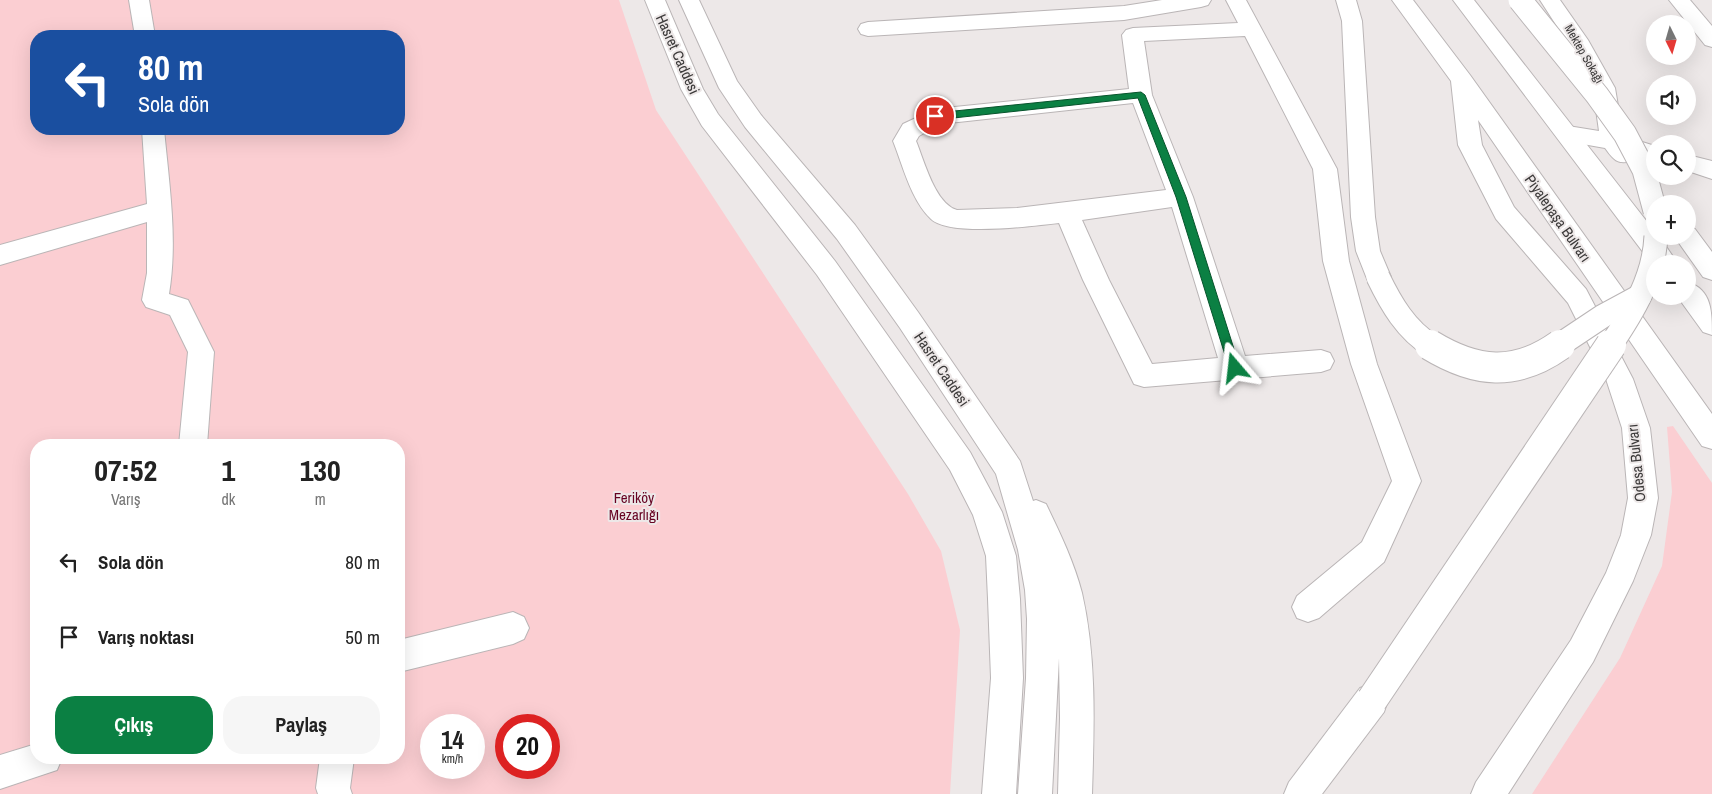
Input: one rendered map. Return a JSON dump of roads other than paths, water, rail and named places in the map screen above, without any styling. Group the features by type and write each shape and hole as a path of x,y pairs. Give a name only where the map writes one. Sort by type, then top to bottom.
{"main road":[{"path":"139,0 144,30"},
{"name":"Hasret Caddesi","path":"655,0 692,88 710,120 826,268 960,461 987,512 1001,556 1004,599 1007,678 999,794"},
{"name":"Hasret Caddesi","path":"689,0 727,83 753,121 846,232 909,320 1010,470 1015,495 1036,561 1042,609 1043,662 1035,794"},
{"path":"868,29 1124,13 1201,0"},
{"path":"1236,0 1324,169 1328,212 1336,262 1364,364 1407,481 1373,552 1308,607"},
{"path":"1346,0 1352,21 1362,217 1368,251 1378,277 1403,320 1421,338 1440,351 1459,360 1483,366 1505,367 1529,363 1545,355 1618,307 1640,296"},
{"name":"Piyalepaşa Bulvarı","path":"1402,0 1462,80 1712,437"},
{"path":"1463,0 1659,255"},
{"path":"1520,0 1625,134 1644,170 1651,195"},
{"name":"Mektep Sokağı","path":"1550,0 1577,40 1604,88 1612,141"},
{"path":"1680,0 1712,40"},
{"path":"1124,13 1133,36 1141,95 1181,197 1235,368"},
{"path":"1133,36 1251,29"},
{"name":"Odesa Bulvarı","path":"1462,80 1470,145 1505,213 1577,296 1619,379 1636,428 1643,498 1636,535 1618,581 1582,651 1488,794"},
{"path":"1141,95 935,116 911,130 904,141 930,200 944,216 970,221 1066,213 1181,197"},
{"path":"1568,134 1612,141 1646,151"},
{"path":"153,135 159,210 160,273 155,300 179,306 202,352 194,439"},
{"path":"1612,141 1654,195"},
{"path":"1696,165 1712,170"},
{"path":"0,255 65,235 159,210"},
{"path":"1066,213 1096,280 1144,376 1321,361"},
{"path":"1301,794 1372,700 1616,338 1640,296 1653,264 1655,245"},
{"path":"1693,245 1712,270"},
{"path":"1696,303 1712,324"},
{"path":"1010,470 1025,488 1052,548 1066,592 1075,655 1077,712 1075,794"},
{"path":"405,655 513,628"},
{"path":"1323,794 1372,700"},
{"path":"0,772 30,763"},
{"path":"335,794 336,764"}],"park label":[{"name":"Feriköy Mezarlığı","path":"634,506"}]}
